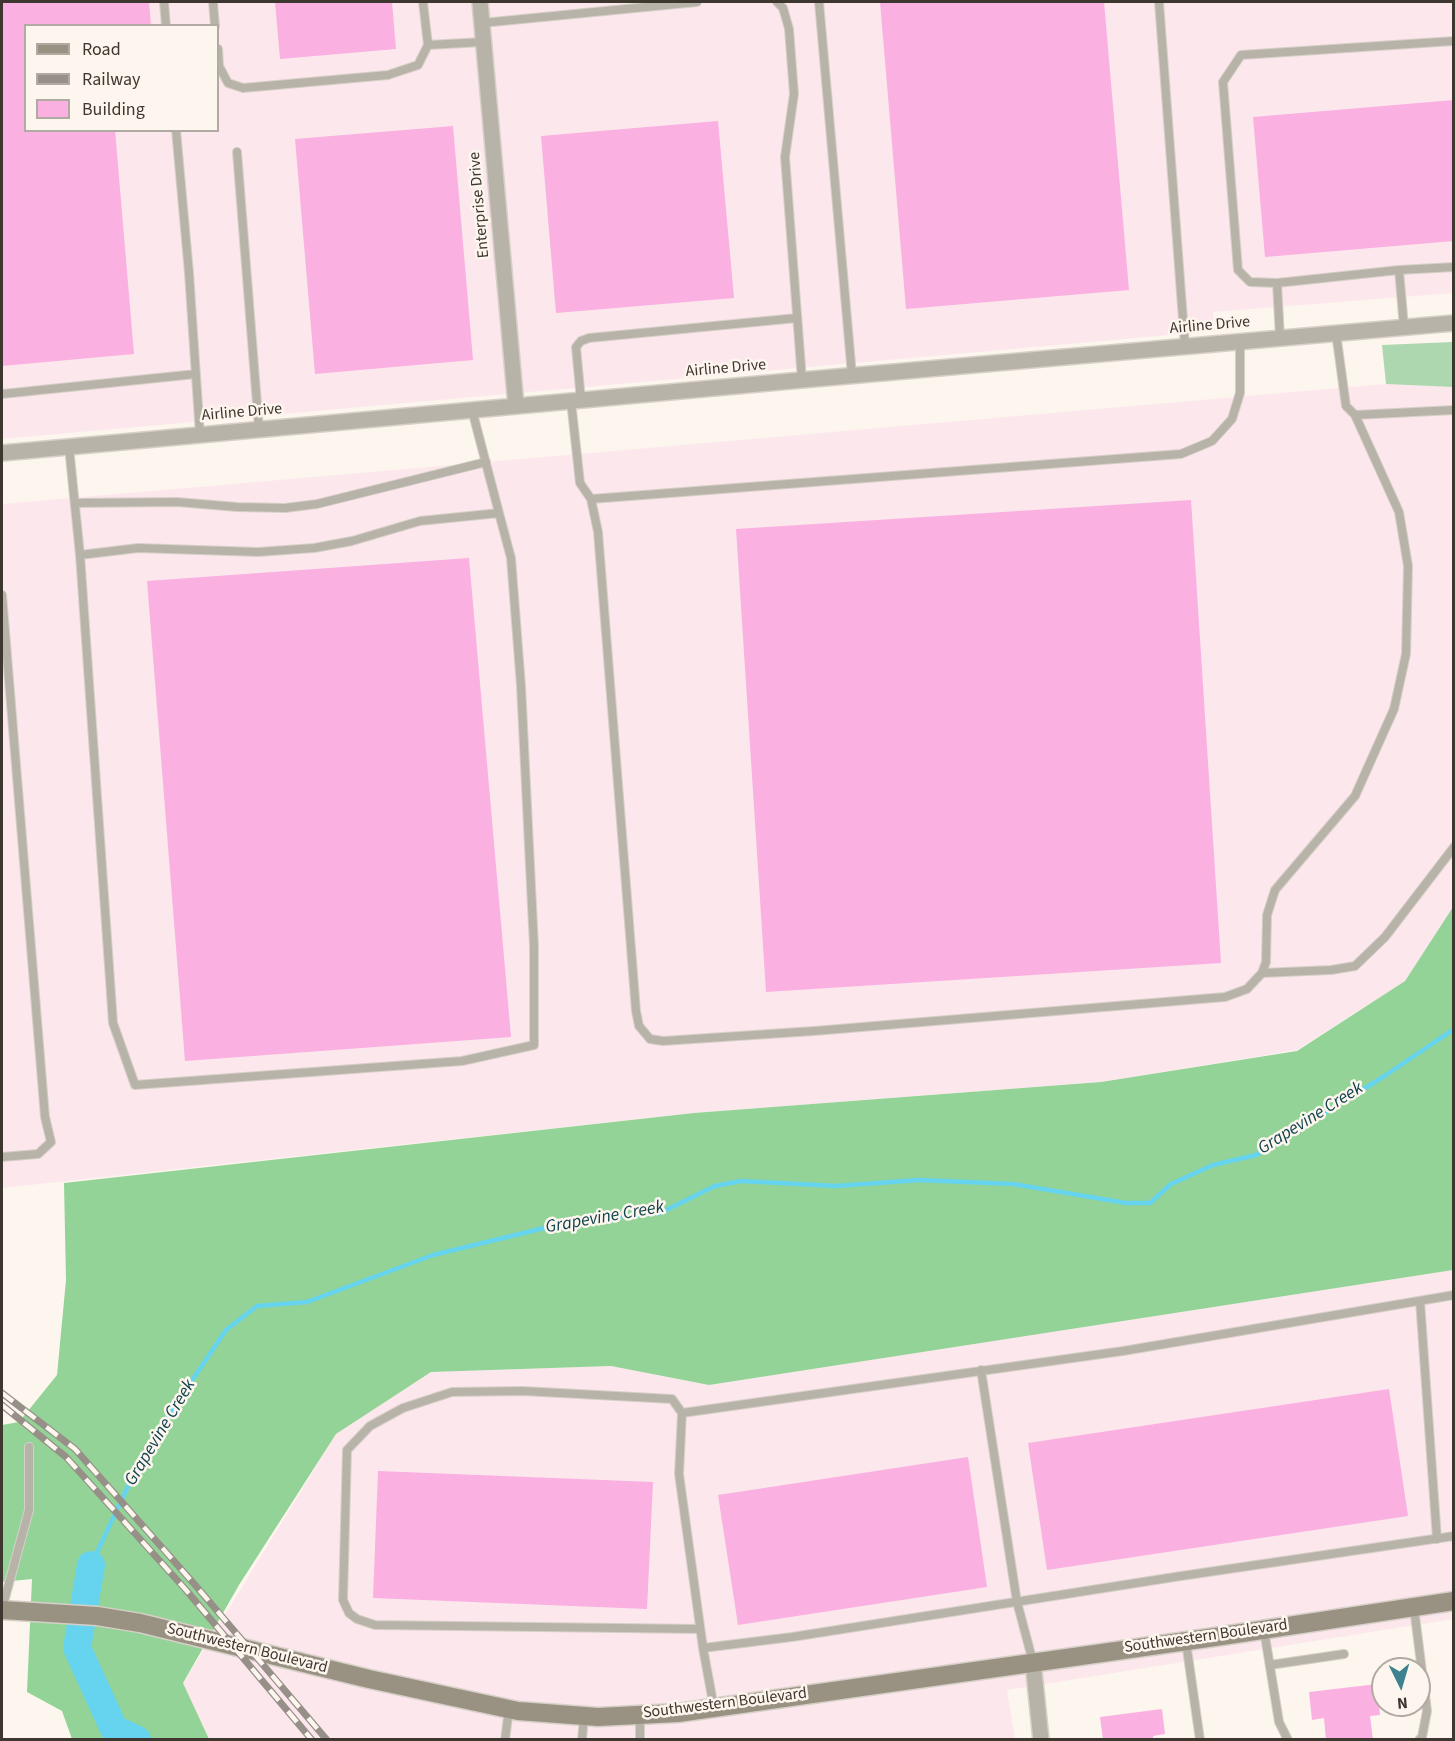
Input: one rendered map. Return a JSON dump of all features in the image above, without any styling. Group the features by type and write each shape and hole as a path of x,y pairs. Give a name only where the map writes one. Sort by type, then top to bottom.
{"street":[{"name":"Enterprise Drive","path":"480,2 516,406"},
{"name":"Airline Drive","path":"2,453 852,375 1454,323"},
{"name":"Southwestern Boulevard","path":"2,1609 97,1616 140,1623 369,1679 509,1709 585,1716 678,1713 1454,1601"},
{"path":"1033,1662 1041,1740"}],"lane":[{"path":"164,2 166,24"},
{"path":"213,2 215,24"},
{"path":"219,66 228,83 243,88 388,75 418,66 428,45 423,2"},
{"path":"482,23 697,2"},
{"path":"777,2 783,8 789,29 794,94 785,157 802,380"},
{"path":"819,2 852,375"},
{"path":"1159,2 1185,346"},
{"path":"428,45 483,42"},
{"path":"1454,42 1241,55 1223,82 1238,270 1250,282 1277,283 1399,270 1454,267"},
{"path":"176,132 200,435"},
{"path":"237,152 259,429"},
{"path":"1399,270 1404,327"},
{"path":"1277,283 1280,338"},
{"path":"797,318 589,338 581,341 576,347 580,483 591,499 598,532 636,1011 639,1026 650,1039 663,1041 814,1031 1225,997 1247,989 1262,973 1266,962 1267,915 1275,890 1355,796 1394,709 1406,654 1408,566 1399,512 1355,416 1346,406 1336,333"},
{"path":"591,499 1181,454 1212,441 1232,419 1240,393 1240,341"},
{"path":"2,394 196,374"},
{"path":"69,447 80,555 113,1023 135,1085 462,1061 534,1045 534,946 521,686 511,558 472,410"},
{"path":"1355,416 1454,410"},
{"path":"75,503 177,501 237,507 285,508 317,504 486,462"},
{"path":"80,555 138,548 258,552 314,548 352,541 420,522 499,513"},
{"path":"2,595 45,1117 51,1142 38,1154 2,1157"},
{"path":"1262,973 1331,970 1355,966 1385,937 1454,848"},
{"path":"682,1413 1135,1349 1454,1295"},
{"path":"1420,1301 1437,1539"},
{"path":"981,1370 1017,1602 1033,1662"},
{"path":"700,1629 375,1625 357,1619 349,1613 343,1600 347,1450 370,1426 403,1408 452,1392 523,1391 672,1399 682,1413 679,1474 700,1629 714,1707"},
{"path":"2,1609 29,1510 29,1446"},
{"path":"703,1648 792,1637 1454,1536"},
{"path":"1414,1607 1427,1711 1422,1737 1419,1740"},
{"path":"1264,1629 1279,1722 1288,1740"},
{"path":"1185,1641 1200,1740"},
{"path":"1270,1665 1344,1654"},
{"path":"505,1740 509,1709"},
{"path":"640,1715 640,1740"},
{"path":"582,1740 585,1716"}],"shaded area":[{"path":"2,2 1453,2 1453,293 1213,312 1214,331 2,439"},
{"path":"1386,384 1453,387 1453,907 1405,981 1297,1050 1101,1082 694,1113 2,1188 2,504"},
{"path":"1453,1270 1453,1619 1007,1690 1015,1739 209,1739 183,1683 336,1434 431,1372 611,1366 709,1385"}],"green space":[{"path":"1453,342 1453,387 1386,384 1382,345"},
{"path":"1453,907 1453,1270 709,1385 611,1366 431,1372 336,1434 239,1585 183,1683 209,1739 72,1739 62,1711 27,1692 32,1579 2,1582 2,1425 19,1422 57,1375 66,1280 64,1183 694,1113 1101,1082 1297,1051 1405,981"}],"building":[{"path":"2,2 149,2 151,24 24,24 24,132 115,132 134,354 2,366"},
{"path":"275,2 392,2 396,49 280,59"},
{"path":"880,2 1104,2 1129,290 906,309"},
{"path":"1454,100 1454,241 1265,257 1253,117"},
{"path":"718,121 734,298 556,313 541,136"},
{"path":"453,126 473,360 315,374 295,139"},
{"path":"1191,500 1221,963 766,992 736,529"},
{"path":"469,558 511,1037 185,1061 147,581"},
{"path":"1389,1389 1408,1516 1047,1570 1028,1443"},
{"path":"968,1457 987,1587 738,1625 718,1495"},
{"path":"378,1471 653,1482 647,1609 373,1598"},
{"path":"1371,1685 1370,1716 1373,1740 1326,1740 1324,1718 1312,1720 1309,1692"},
{"path":"1162,1709 1165,1734 1153,1736 1153,1740 1103,1740 1100,1717"}],"waterway":[{"name":"Grapevine Creek","path":"91,1565 139,1463 182,1395 226,1330 257,1306 307,1302 433,1255 573,1221 660,1213 715,1186 741,1181 836,1186 919,1180 1013,1184 1126,1203 1150,1203 1171,1184 1213,1165 1256,1155 1383,1077 1454,1029"},
{"name":"Grapevine Creek","path":"91,1565 77,1648 114,1729 137,1740"}],"railway":[{"path":"2,1393 75,1449 327,1740"},
{"path":"2,1405 66,1457 186,1590 312,1740"}]}
